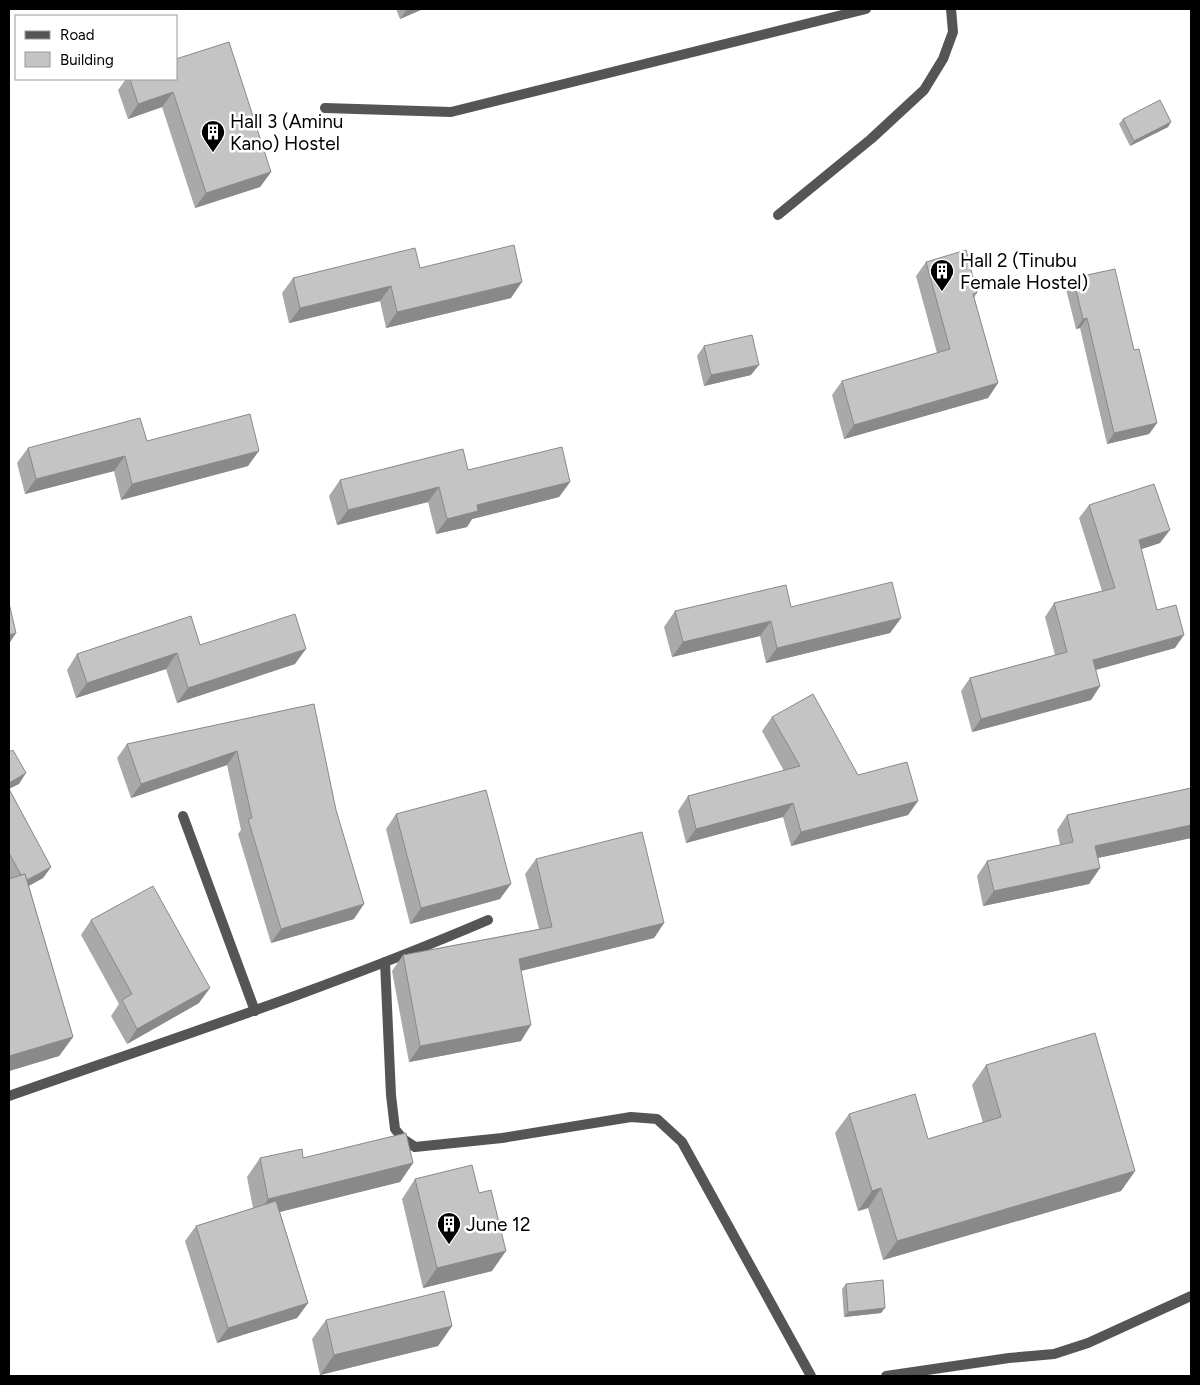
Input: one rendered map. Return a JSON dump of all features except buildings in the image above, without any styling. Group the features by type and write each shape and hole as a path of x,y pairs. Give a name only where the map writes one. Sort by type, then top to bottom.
{"street":[{"path":"325,108 451,112 866,9"},
{"path":"778,216 870,139 924,90 943,59 953,32 951,9"},
{"path":"183,816 255,1011"},
{"path":"9,1096 255,1011 385,962 488,920"},
{"path":"385,962 390,1095 394,1129 403,1139 415,1147 438,1146 502,1138 631,1117 657,1119 682,1142 811,1376"},
{"path":"886,1376 1010,1358 1054,1354 1088,1343 1191,1296"}],"place":[{"name":"Hall 3 (Aminu Kano) Hostel","path":"213,153"},
{"name":"Hall 2 (Tinubu Female Hostel)","path":"942,292"},
{"name":"June 12","path":"449,1245"}]}
